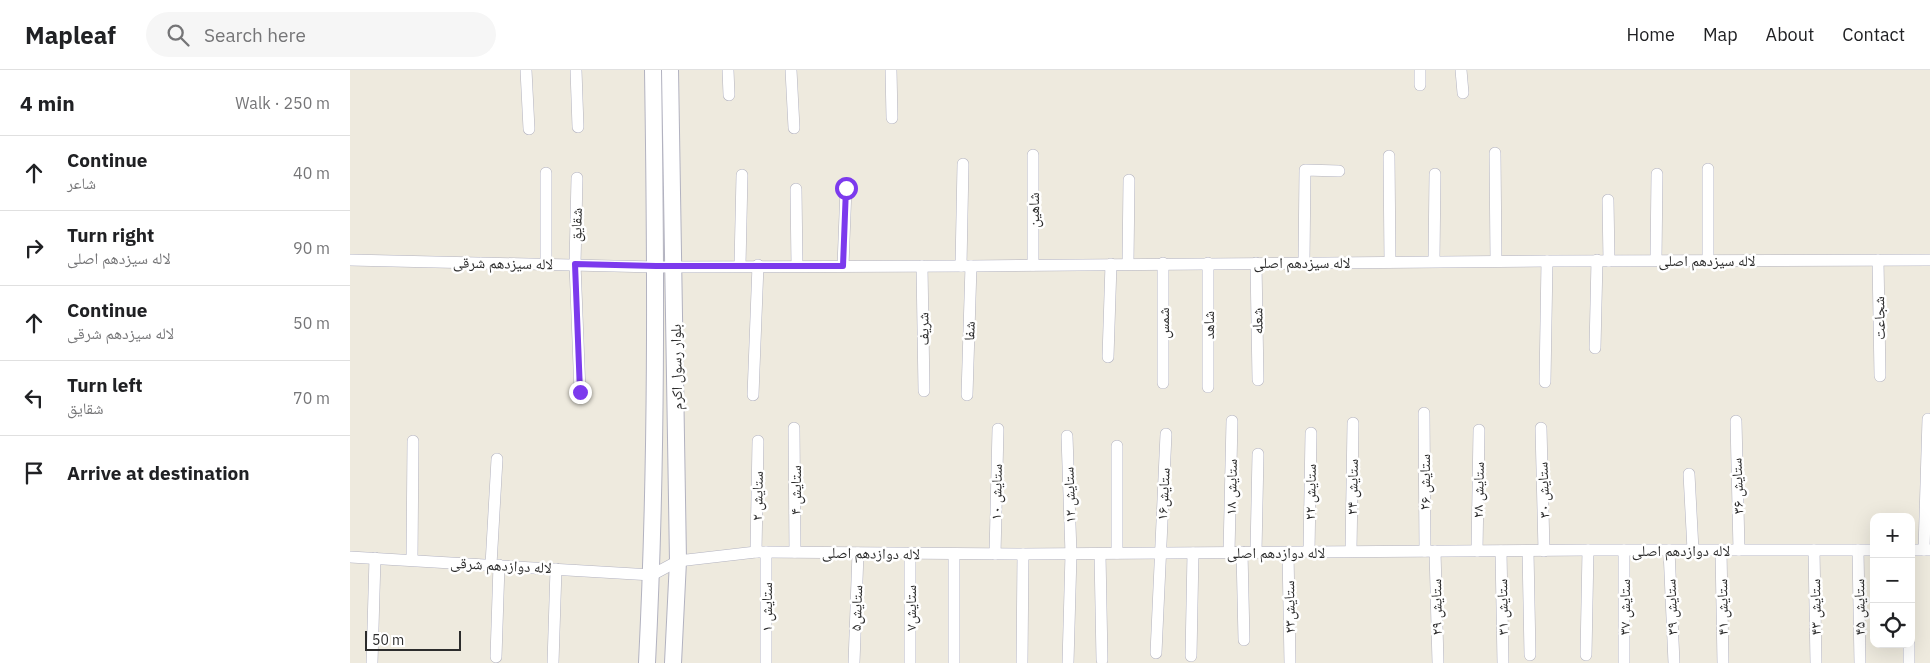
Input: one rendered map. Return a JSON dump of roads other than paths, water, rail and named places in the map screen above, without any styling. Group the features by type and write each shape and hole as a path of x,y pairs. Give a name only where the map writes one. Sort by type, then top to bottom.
{"main road":[{"name":"بلوار رسول اکرم","path":"648,663 657,362 653,70"},
{"name":"بلوار رسول اکرم","path":"670,70 678,561 673,663"}],"street":[{"path":"526,70 530,128"},
{"path":"576,70 578,127"},
{"path":"728,70 729,96"},
{"path":"790,70 794,128"},
{"path":"891,70 892,118"},
{"path":"1420,70 1420,85"},
{"path":"1462,70 1463,93"},
{"path":"1494,153 1496,261"},
{"name":"شاهین","path":"1033,155 1033,265"},
{"path":"1388,156 1390,262"},
{"name":"شفا","path":"963,164 967,395"},
{"path":"1708,169 1708,260"},
{"path":"1304,262 1305,170 1339,172"},
{"path":"546,172 546,263"},
{"path":"1434,261 1435,174"},
{"path":"1656,260 1657,174"},
{"path":"740,266 742,175"},
{"name":"شقایق","path":"577,178 575,264 580,392"},
{"path":"1128,263 1129,180"},
{"path":"843,266 846,188"},
{"path":"796,189 798,266"},
{"path":"1608,200 1609,260"},
{"name":"لاله سیزدهم شرقی","path":"350,260 674,266"},
{"path":"1595,348 1597,260"},
{"name":"لاله سیزدهم اصلی","path":"674,266 966,266 1597,260 1930,260"},
{"name":"شجاعت","path":"1878,260 1880,376"},
{"path":"1545,382 1547,261"},
{"name":"شعله","path":"1256,262 1258,380"},
{"name":"شمس","path":"1163,263 1163,383"},
{"name":"شاهد","path":"1208,263 1208,387"},
{"path":"1108,357 1111,264"},
{"path":"753,396 758,265"},
{"name":"شریف","path":"922,266 924,391"},
{"name":"ستایش ۲۶","path":"1424,413 1430,551"},
{"path":"1927,550 1928,419"},
{"name":"ستایش ۳۶","path":"1736,421 1739,550"},
{"name":"ستایش ۱۸","path":"1229,552 1232,422"},
{"name":"ستایش ۲۴","path":"1351,551 1353,422"},
{"name":"ستایش ۴","path":"794,428 795,552"},
{"name":"ستایش ۳۰","path":"1541,428 1544,551"},
{"name":"ستایش ۱۰","path":"995,554 998,429"},
{"name":"ستایش ۲۸","path":"1477,551 1479,430"},
{"name":"ستایش ۲۲","path":"1309,552 1311,433"},
{"name":"ستایش۱۶","path":"1156,653 1166,434"},
{"name":"ستایش ۱۲","path":"1067,436 1070,554 1068,663"},
{"path":"412,560 413,441"},
{"name":"ستایش ۲","path":"758,441 761,552"},
{"path":"1117,446 1117,553"},
{"path":"1256,552 1258,454"},
{"path":"496,657 497,459"},
{"path":"1689,474 1693,550"},
{"path":"1586,655 1588,550"},
{"name":"ستایش ۳۷","path":"1624,550 1624,663"},
{"name":"ستایش ۳۹","path":"1669,550 1674,663"},
{"name":"ستایش ۴۱","path":"1721,550 1723,663"},
{"name":"ستایش ۴۳","path":"1814,550 1816,663"},
{"name":"ستایش ۴۵","path":"1858,550 1860,663"},
{"name":"لاله دوازدهم اصلی","path":"678,561 761,552 1100,554 1351,551 1870,550"},
{"name":"ستایش ۲۹","path":"1430,551 1438,663"},
{"name":"ستایش ۳۱","path":"1501,551 1503,663"},
{"path":"1528,551 1530,655"},
{"name":"ستایش ۱","path":"761,552 766,663"},
{"name":"ستایش۵","path":"854,663 858,552"},
{"path":"1242,552 1244,640"},
{"name":"ستایش۲۳","path":"1288,552 1290,663"},
{"name":"ستایش۷","path":"910,553 910,663"},
{"path":"1191,656 1193,553"},
{"path":"954,554 954,663"},
{"path":"1022,663 1023,554"},
{"path":"1100,554 1102,660"},
{"name":"لاله دوازدهم شرقی","path":"350,556 652,575"},
{"path":"372,663 375,558"},
{"path":"652,575 678,561"},
{"path":"553,663 556,569"},
{"path":"1909,648 1909,663"}]}
